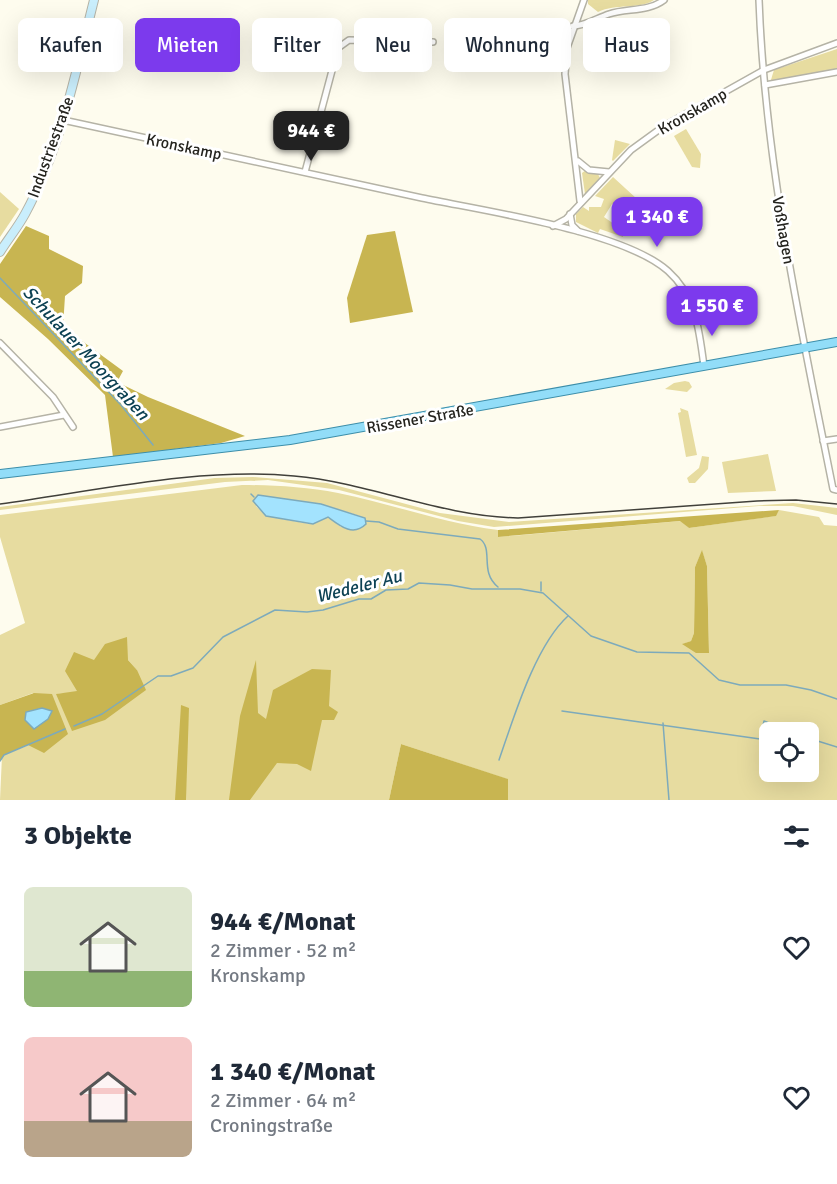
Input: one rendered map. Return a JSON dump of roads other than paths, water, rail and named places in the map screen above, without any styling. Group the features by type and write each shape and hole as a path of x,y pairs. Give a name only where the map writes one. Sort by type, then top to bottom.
{"main road":[{"name":"Rissener Straße","path":"0,474 269,443 837,342"}],"street":[{"name":"Industriestraße","path":"0,252 26,213 63,120 94,0"},
{"path":"580,202 578,161 565,74 567,48 584,0"},
{"path":"573,26 579,26 610,13 654,6 664,0"},
{"name":"Voßhagen","path":"759,0 775,177 823,441 833,489 837,490"},
{"path":"305,172 338,48 349,40 354,40"},
{"name":"Kronskamp","path":"63,120 553,226 570,214 631,150 664,126 764,70 837,43"},
{"path":"765,85 837,72"},
{"path":"578,161 589,170 609,172"},
{"path":"570,214 572,225 579,233"},
{"path":"553,226 652,259 680,284 696,312 704,366"},
{"path":"0,343 53,397 73,427"},
{"path":"0,427 64,415"},
{"path":"823,441 837,439"}],"water":[{"path":"258,495 321,504 365,518 366,524 356,530 351,530 342,527 328,517 313,524 266,516 253,501"},
{"path":"42,708 52,711 48,719 34,729 25,720 26,712"}],"waterway":[{"name":"Schulauer Moorgraben","path":"0,278 121,405 153,445"},
{"path":"251,494 254,497"},
{"name":"Schulauer Moorgraben","path":"366,521 379,522 398,529 480,539 486,549 489,575 498,587"},
{"name":"Wedeler Au","path":"541,582 541,591"},
{"name":"Wedeler Au","path":"74,726 102,714 158,676 171,676 193,668 223,637 275,610 307,612 323,610 359,599 371,599 386,590 408,589 419,583 472,589 520,589 543,593 591,636 637,652 689,653 719,680 740,685 786,685 837,699"},
{"path":"499,760 536,663 545,645 568,616"},
{"path":"562,711 759,739"},
{"path":"663,723 669,800"},
{"name":"Wedeler Au","path":"0,761 4,755 65,729"},
{"path":"819,741 837,747"}],"tram line":[{"path":"0,504 184,477 258,474 323,480 460,512 518,518 757,501 796,500 837,504"}]}
